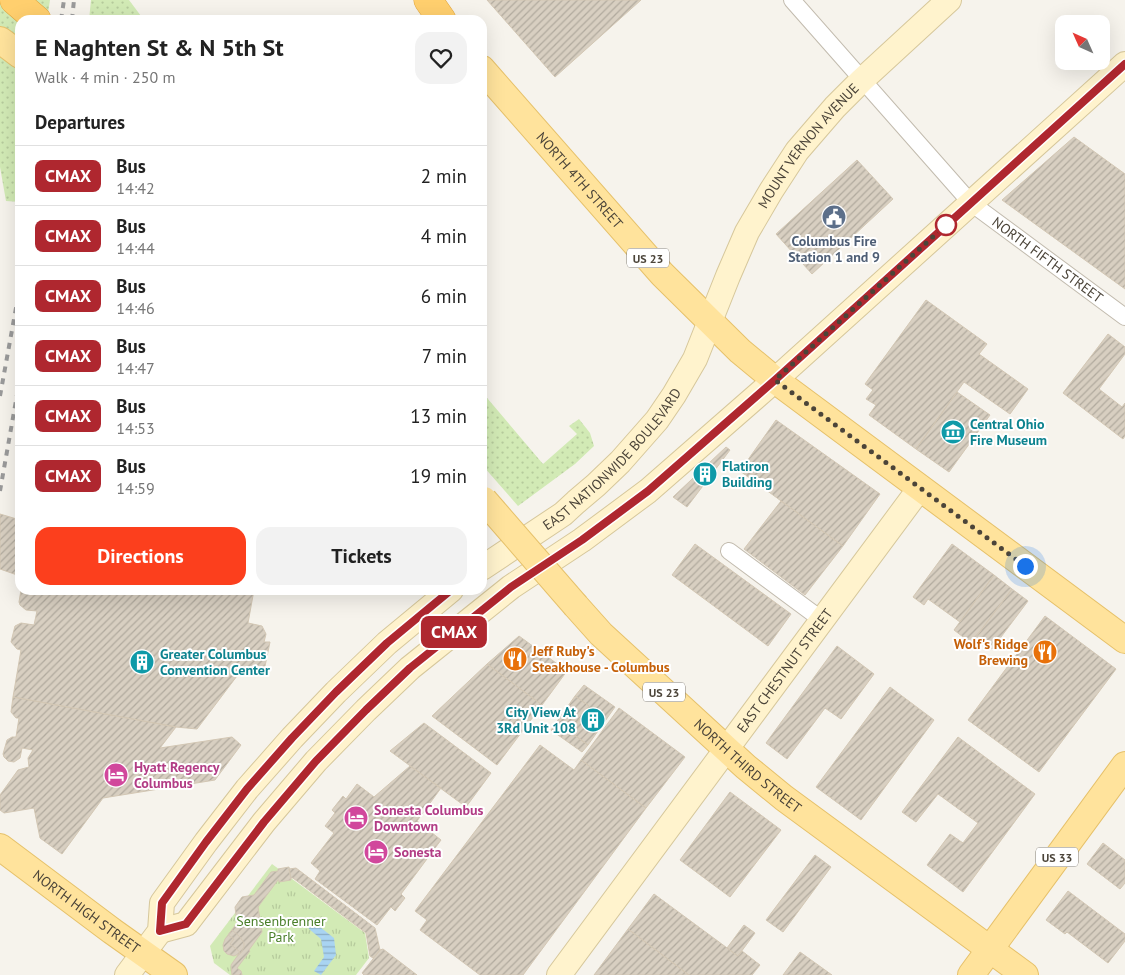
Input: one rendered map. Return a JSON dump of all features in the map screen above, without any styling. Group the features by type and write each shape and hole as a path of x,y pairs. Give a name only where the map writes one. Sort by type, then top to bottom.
{"highway":[{"path":"14,0 31,15"},
{"path":"428,0 438,15"}],"main road":[{"path":"422,0 436,15"},
{"name":"MOUNT VERNON AVENUE","path":"710,322 747,232 797,151 828,114 862,80 949,0"},
{"path":"0,40 15,51"},
{"path":"160,931 186,924 264,822 316,761 410,668 511,587 582,540 648,491 775,380 1125,64"},
{"name":"NORTH 4TH STREET","path":"487,75 662,274 740,351 775,380 1125,640"},
{"name":"EAST NATIONWIDE BOULEVARD","path":"487,565 563,514 626,456 657,420 674,395 695,359 710,322"},
{"path":"596,485 590,500 590,507 600,527"},
{"name":"EAST CHESTNUT STREET","path":"559,975 920,488"},
{"name":"NORTH THIRD STREET","path":"487,504 601,634 726,750 784,798 1025,975"},
{"path":"127,975 160,931 162,903 210,836 247,789 336,692 387,643 445,595"},
{"name":"US 33","path":"971,975 1125,765"},
{"name":"NORTH HIGH STREET","path":"0,848 174,975"}],"street":[{"name":"NORTH FIFTH STREET","path":"792,0 971,203 1125,316"},
{"path":"729,551 822,620"}],"green space":[{"path":"0,0 50,0 48,15 15,15 15,202 6,201 0,167"},
{"path":"91,0 129,0 140,15 90,15"},
{"path":"487,398 543,464 577,434 569,426 579,419 590,433 594,446 575,464 518,506 487,471"},
{"name":"Sensenbrenner Park","path":"272,864 365,933 369,958 356,975 230,975 214,963 210,946"}],"water":[{"path":"311,920 334,938 336,955 321,975 314,971 324,957 321,939 309,929 307,921"}],"building":[{"path":"487,0 641,0 555,77"},
{"path":"1074,137 1125,174 1125,289 1002,200"},
{"name":"Columbus Fire Station 1 and 9","path":"857,160 893,199 812,274 776,234"},
{"path":"926,300 987,344 979,354 1028,389 1010,414 964,382 916,449 869,415 876,405 866,399 873,390 865,384"},
{"path":"1108,334 1125,347 1125,354 1099,389 1122,407 1125,403 1125,436 1123,439 1063,393"},
{"name":"Central Ohio Fire Museum","path":"957,392 990,415 949,472 916,449"},
{"path":"776,420 880,494 843,546 740,471"},
{"name":"Flatiron Building","path":"726,447 730,450 687,507 673,497"},
{"path":"781,501 843,546 805,595 744,549"},
{"path":"0,514 15,518 15,574 0,569"},
{"path":"695,544 791,614 768,646 672,575"},
{"path":"952,544 994,575 960,622 928,599 924,605 913,597"},
{"path":"994,575 1012,589 971,643 954,630"},
{"path":"1012,589 1028,601 992,649 976,637"},
{"name":"Greater Columbus Convention Center","path":"20,595 253,595 248,623 262,626 266,634 264,642 270,642 264,671 243,668 197,729 176,727 13,697 21,650 17,649 11,642 15,626 21,623 34,625 37,611 26,610 19,602"},
{"path":"1045,616 1116,669 1039,772 968,720"},
{"path":"519,636 567,671 542,705 487,664"},
{"path":"837,646 874,674 841,719 825,708 787,759 766,743"},
{"path":"487,664 542,705 497,765 432,716"},
{"name":"City View At 3Rd Unit 108","path":"584,685 615,707 588,745 570,732 589,706 575,696"},
{"path":"890,687 934,720 861,820 816,787"},
{"path":"575,696 589,706 570,732 588,745 582,752 551,730"},
{"name":"Hyatt Regency Columbus","path":"13,697 176,727 160,748 232,737 241,745 215,780 103,798 62,854 40,838 34,808 4,813 0,810 0,795 18,770 29,767 28,758 33,750 22,748 20,758 14,762 8,761 4,757 3,754 7,740 16,737 19,718 16,718 11,712"},
{"path":"619,708 685,757 646,808 581,760"},
{"path":"424,723 491,773 466,807 390,751"},
{"path":"958,737 1035,794 963,892 927,865 950,834 963,843 978,823 938,794 916,822 902,812"},
{"path":"540,745 574,770 581,760 646,808 523,975 480,975 420,930 427,920 415,911"},
{"name":"Sonesta","path":"410,766 441,788 417,821 441,840 401,894 405,898 395,911 391,907 377,925 315,879 320,871 311,863 334,833 325,826 335,813 332,810 343,796 346,799 357,784 374,797"},
{"path":"730,792 781,830 730,897 680,860"},
{"path":"1103,843 1125,860 1125,883 1120,889 1087,864"},
{"path":"815,855 831,867 783,932 766,920"},
{"path":"289,867 291,880 279,882 278,880 258,907 262,932 237,968 241,971 242,975 232,975 231,965 240,952 230,944 234,939 228,935 237,923 235,907 242,897 254,895 271,872"},
{"path":"296,868 375,928 380,950 373,958 370,956 366,933 291,878 289,869"},
{"path":"1068,891 1125,934 1125,941 1108,963 1067,932 1065,934 1046,920"},
{"path":"654,894 738,956 742,951 760,965 752,975 689,975 628,929"},
{"path":"744,925 755,933 738,956 727,948"},
{"path":"628,929 689,975 594,975"},
{"path":"232,930 244,943 241,953 234,956 224,951 223,945"},
{"path":"383,949 417,975 364,975 362,973 380,950"},
{"path":"800,952 832,975 783,975"}],"railway":[{"path":"62,15 64,0"},
{"path":"72,15 74,0"},
{"path":"0,396 15,314"},
{"path":"0,491 15,406"}],"bus line":[{"name":"CMAX","path":"445,595 387,643 336,692 247,789 162,903 160,931 186,924 264,822 316,761 410,668 511,587 582,540 648,491 775,380 1125,64"}],"place":[{"name":"Columbus Fire Station 1 and 9","path":"834,217"},
{"name":"Central Ohio Fire Museum","path":"953,432"},
{"name":"Flatiron Building","path":"705,474"},
{"name":"Wolf's Ridge Brewing","path":"1045,652"},
{"name":"Jeff Ruby's Steakhouse - Columbus","path":"515,659"},
{"name":"Greater Columbus Convention Center","path":"142,662"},
{"name":"City View At 3Rd Unit 108","path":"593,720"},
{"name":"Hyatt Regency Columbus","path":"116,775"},
{"name":"Sonesta Columbus Downtown","path":"356,818"},
{"name":"Sonesta","path":"376,852"}],"route":[{"path":"946,225 775,380 1025,566"}]}
